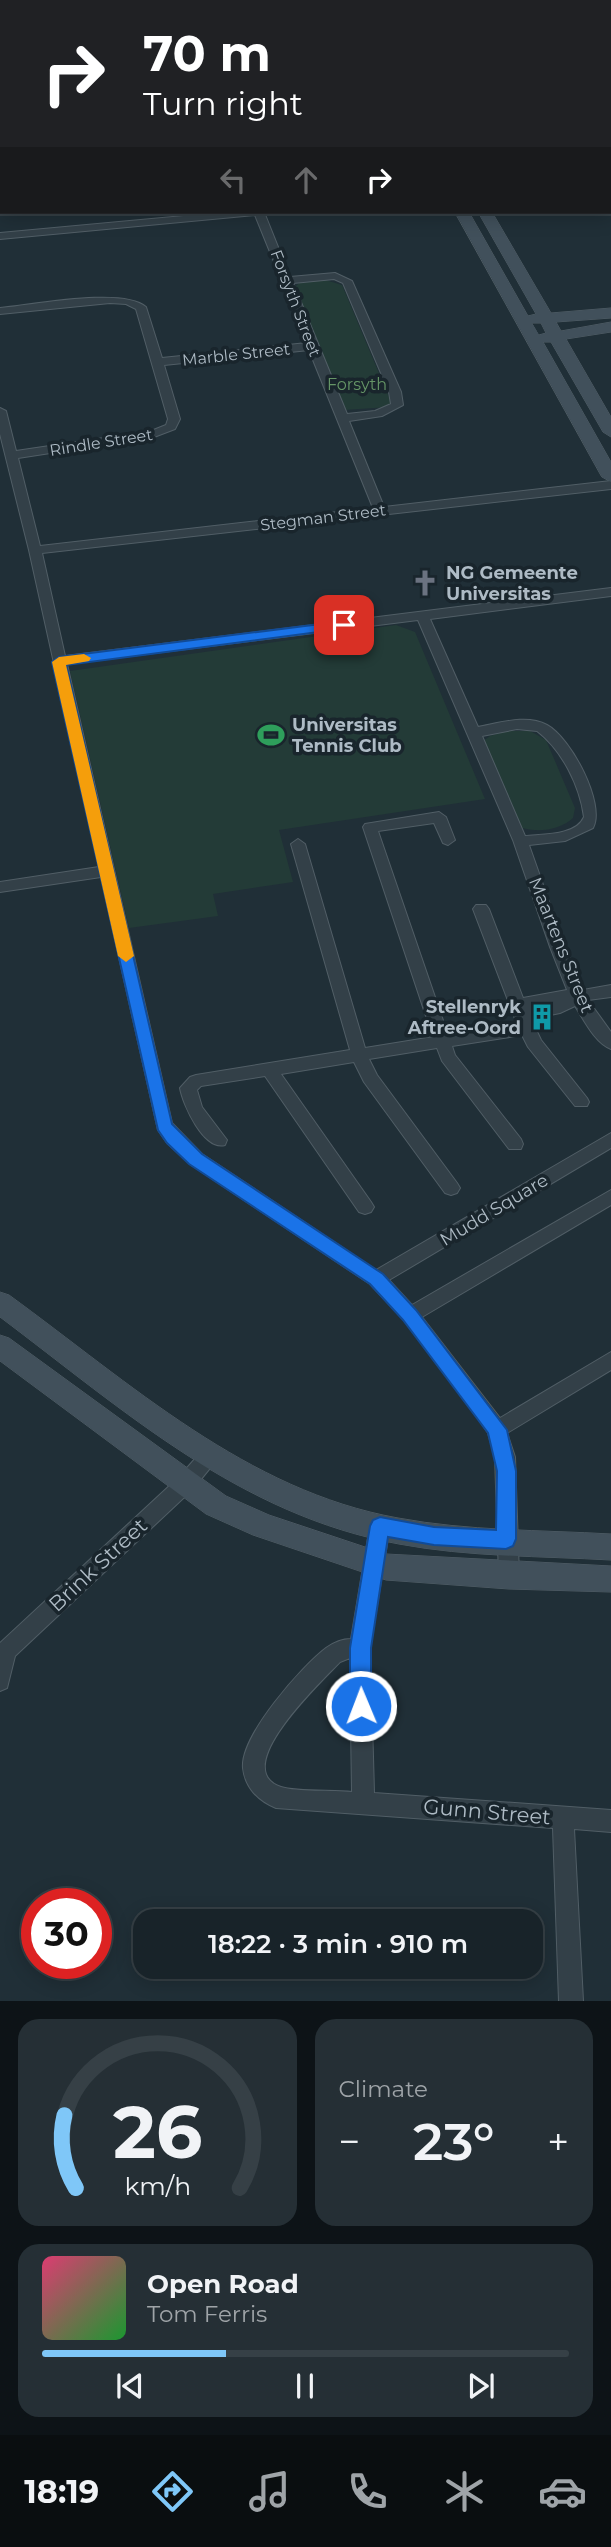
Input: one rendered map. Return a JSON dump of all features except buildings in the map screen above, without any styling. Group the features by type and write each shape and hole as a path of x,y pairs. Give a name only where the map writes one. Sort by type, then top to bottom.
{"street":[{"path":"108,214 111,225"},
{"path":"0,236 235,214"},
{"name":"Forsyth Street","path":"259,214 288,280 312,346 345,418 380,511"},
{"path":"463,214 610,475"},
{"path":"486,214 611,432"},
{"path":"288,280 335,276 347,281 396,392 397,405 392,408 377,414 345,418"},
{"name":"Rindle Street","path":"0,311 128,301 145,312 174,419 174,424 167,430 154,434 12,455"},
{"path":"523,321 541,311 611,313"},
{"path":"532,337 558,337 611,327"},
{"name":"Marble Street","path":"159,362 312,346"},
{"path":"0,415 35,550 164,1125 173,1138 195,1159 376,1279 410,1315 497,1430 506,1471 509,1576"},
{"name":"Stegman Street","path":"35,550 380,511 610,475"},
{"path":"59,662 611,592"},
{"name":"Maartens Street","path":"422,615 520,841 580,996 595,1025 611,1043"},
{"path":"473,733 531,725 552,735 571,763 593,812 591,822 584,828 564,835 520,841"},
{"path":"448,840 439,817 370,827 448,1056 516,1144"},
{"path":"298,844 359,1055 370,1078 450,1188"},
{"path":"0,887 106,871"},
{"path":"481,909 534,1043 581,1102"},
{"path":"219,1140 197,1115 189,1097 190,1084 442,1041 560,1007 580,996 611,991"},
{"path":"269,1069 365,1207"},
{"name":"Mudd Square","path":"376,1279 611,1140"},
{"path":"410,1315 611,1197"},
{"path":"0,1303 209,1457 247,1479 319,1510 380,1526 434,1536 611,1547"},
{"path":"0,1346 216,1505 263,1526 374,1563 433,1572 611,1579"},
{"path":"497,1430 611,1360"},
{"name":"Brink Street","path":"0,1681 3,1649 186,1483 209,1457"},
{"path":"363,1802 360,1648 380,1526"},
{"name":"Gunn Street","path":"360,1648 344,1649 333,1655 271,1724 254,1750 253,1766 262,1789 276,1797 611,1821"},
{"path":"563,1818 571,2001"}],"green space":[{"name":"Forsyth","path":"322,279 342,285 391,402 389,407 344,410 294,288 301,281"},
{"name":"Universitas Tennis Club","path":"396,625 415,632 485,799 279,830 293,882 213,894 218,916 129,928 70,671"},
{"path":"507,731 530,731 546,740 575,808 573,818 566,823 543,830 526,829 511,824 479,744 490,736"}],"slow traffic":[{"path":"84,658 59,662 126,956"}],"place":[{"name":"NG Gemeente Universitas","path":"425,583"},
{"name":"Universitas Tennis Club","path":"271,735"},
{"name":"Stellenryk Aftree-Oord","path":"542,1017"}],"route":[{"path":"344,625 59,662 157,1105 164,1125 173,1138 195,1159 376,1279 410,1315 474,1396 497,1430 505,1457 506,1539 434,1536 380,1526 360,1648 361,1706"}]}
